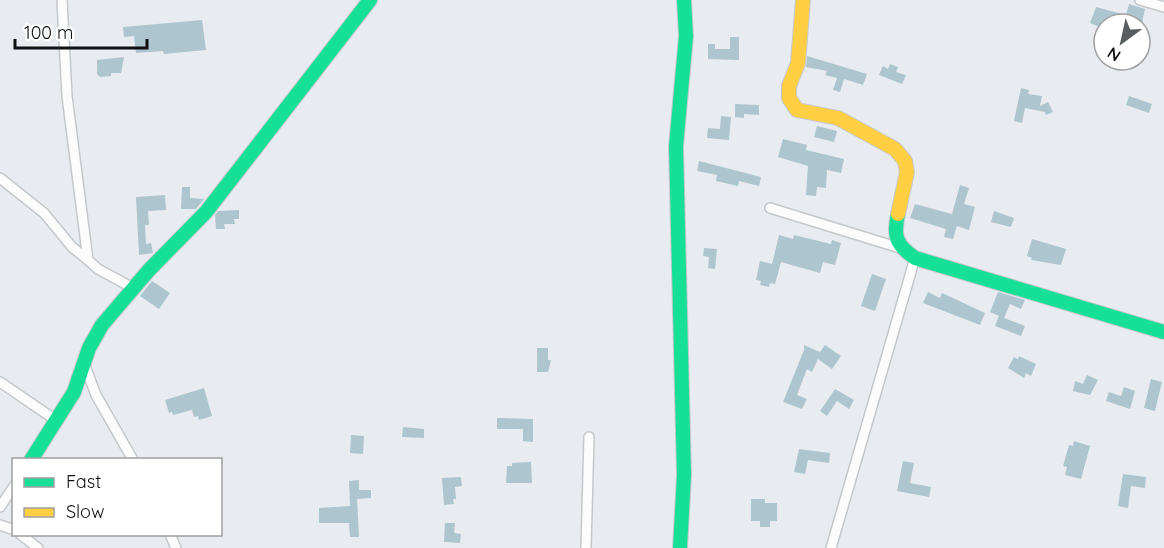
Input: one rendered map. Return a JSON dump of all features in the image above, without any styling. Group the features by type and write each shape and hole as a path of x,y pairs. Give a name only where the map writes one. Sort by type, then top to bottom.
{"street":[{"path":"62,0 67,96 88,260"},
{"path":"33,458 74,392 84,363 102,325 133,288 206,213 370,0"},
{"path":"680,548 684,475 676,146 686,36 684,0"},
{"path":"803,0 799,24 798,63 789,86 789,98 797,110 838,118 895,149 904,161 907,172 894,233 900,248"},
{"path":"1140,0 1164,8"},
{"path":"0,178 44,213 72,247 98,269 133,288"},
{"path":"770,208 900,248 915,258 1164,332"},
{"path":"831,548 915,258"},
{"path":"84,363 96,395 132,458"},
{"path":"0,382 57,421"},
{"path":"586,548 589,437"},
{"path":"1,502 12,488"},
{"path":"23,536 38,548"}],"building":[{"path":"1129,4 1145,9 1144,12 1127,12"},
{"path":"1096,7 1115,12 1094,12"},
{"path":"202,20 206,50 164,54 163,51 136,53 134,36 124,37 123,27"},
{"path":"730,37 739,37 739,60 708,59 708,44 715,44 715,49 730,49"},
{"path":"807,56 867,74 863,85 844,79 840,92 833,90 837,78 825,75 827,71 806,67"},
{"path":"124,57 121,73 111,73 111,76 100,77 97,74 97,60"},
{"path":"890,64 898,67 896,72 906,75 902,84 879,75 883,66 888,69"},
{"path":"1021,88 1029,90 1028,94 1042,96 1040,106 1048,102 1053,112 1046,115 1045,112 1025,108 1022,123 1014,121"},
{"path":"1129,96 1152,104 1149,113 1126,105"},
{"path":"735,104 759,105 759,115 744,114 744,118 735,117"},
{"path":"721,116 731,117 729,140 707,138 708,128 720,129"},
{"path":"817,126 837,131 834,142 814,137"},
{"path":"783,139 807,145 806,150 844,159 841,173 827,170 826,188 817,187 816,196 806,195 808,166 778,157"},
{"path":"699,161 761,177 759,186 739,181 738,186 716,181 717,175 697,171"},
{"path":"960,185 969,188 964,204 975,207 969,230 957,226 953,239 944,237 946,229 910,218 915,204 952,214"},
{"path":"182,187 190,187 190,198 204,199 196,209 181,209"},
{"path":"165,195 166,210 148,211 149,225 145,225 146,244 151,243 153,253 139,255 136,197"},
{"path":"239,210 239,219 234,219 235,224 224,224 225,229 216,229 215,215 218,211"},
{"path":"994,211 1014,218 1011,227 991,222"},
{"path":"779,235 793,239 794,235 831,244 832,240 841,243 835,265 823,262 820,273 781,262 775,284 770,283 769,287 760,285 761,281 756,280 760,261 772,264"},
{"path":"1032,239 1066,249 1061,265 1031,260 1032,258 1027,256"},
{"path":"704,248 717,249 715,269 708,268 709,257 703,256"},
{"path":"872,274 886,279 875,311 861,306"},
{"path":"152,281 170,293 159,309 140,296"},
{"path":"928,292 940,298 942,293 985,313 980,325 923,303"},
{"path":"998,292 1025,300 1021,309 1010,304 1004,318 1025,326 1021,336 995,326 999,316 990,312"},
{"path":"804,345 820,352 825,345 841,356 832,369 818,359 812,372 807,369 797,395 807,399 802,409 783,402"},
{"path":"537,348 548,348 548,360 551,360 548,372 537,372"},
{"path":"1019,356 1036,364 1031,376 1026,373 1024,378 1008,368 1014,357 1018,359"},
{"path":"1087,375 1098,380 1090,395 1073,391 1075,381 1083,384"},
{"path":"1151,379 1162,382 1155,411 1144,408"},
{"path":"1124,387 1135,391 1130,409 1106,401 1109,392 1121,396"},
{"path":"204,388 212,416 199,420 198,416 194,417 192,410 173,415 172,412 169,413 165,400"},
{"path":"835,389 854,400 849,409 837,401 827,416 820,411"},
{"path":"497,418 533,419 533,442 523,441 523,429 497,429"},
{"path":"403,427 424,429 424,438 402,437"},
{"path":"351,435 364,436 363,454 350,453"},
{"path":"1074,441 1090,446 1081,479 1065,475 1067,467 1063,466 1069,445 1073,446"},
{"path":"799,449 830,453 829,463 808,460 805,474 794,472"},
{"path":"903,461 914,463 910,483 931,487 929,497 897,491"},
{"path":"531,462 532,483 506,483 507,466 512,466 512,463"},
{"path":"1123,474 1146,477 1145,488 1131,486 1128,508 1118,506"},
{"path":"461,477 462,486 455,487 454,504 444,505 442,478"},
{"path":"359,480 359,490 371,490 371,498 357,499 359,537 350,537 349,523 319,523 319,508 350,506 349,481"},
{"path":"751,499 765,499 765,503 777,503 777,521 770,521 770,527 760,527 760,521 751,521"},
{"path":"445,523 455,523 454,533 461,534 460,543 444,542"}],"traffic: fast":[{"path":"32,458 74,392 89,348 102,325 149,270 206,212 370,0"},
{"path":"680,548 684,475 676,146 686,36 684,0"},
{"path":"898,214 897,239 915,258 1164,332"}],"traffic: slow":[{"path":"803,0 798,63 789,86 789,98 797,110 838,118 895,149 905,161 907,172 898,214"}]}
